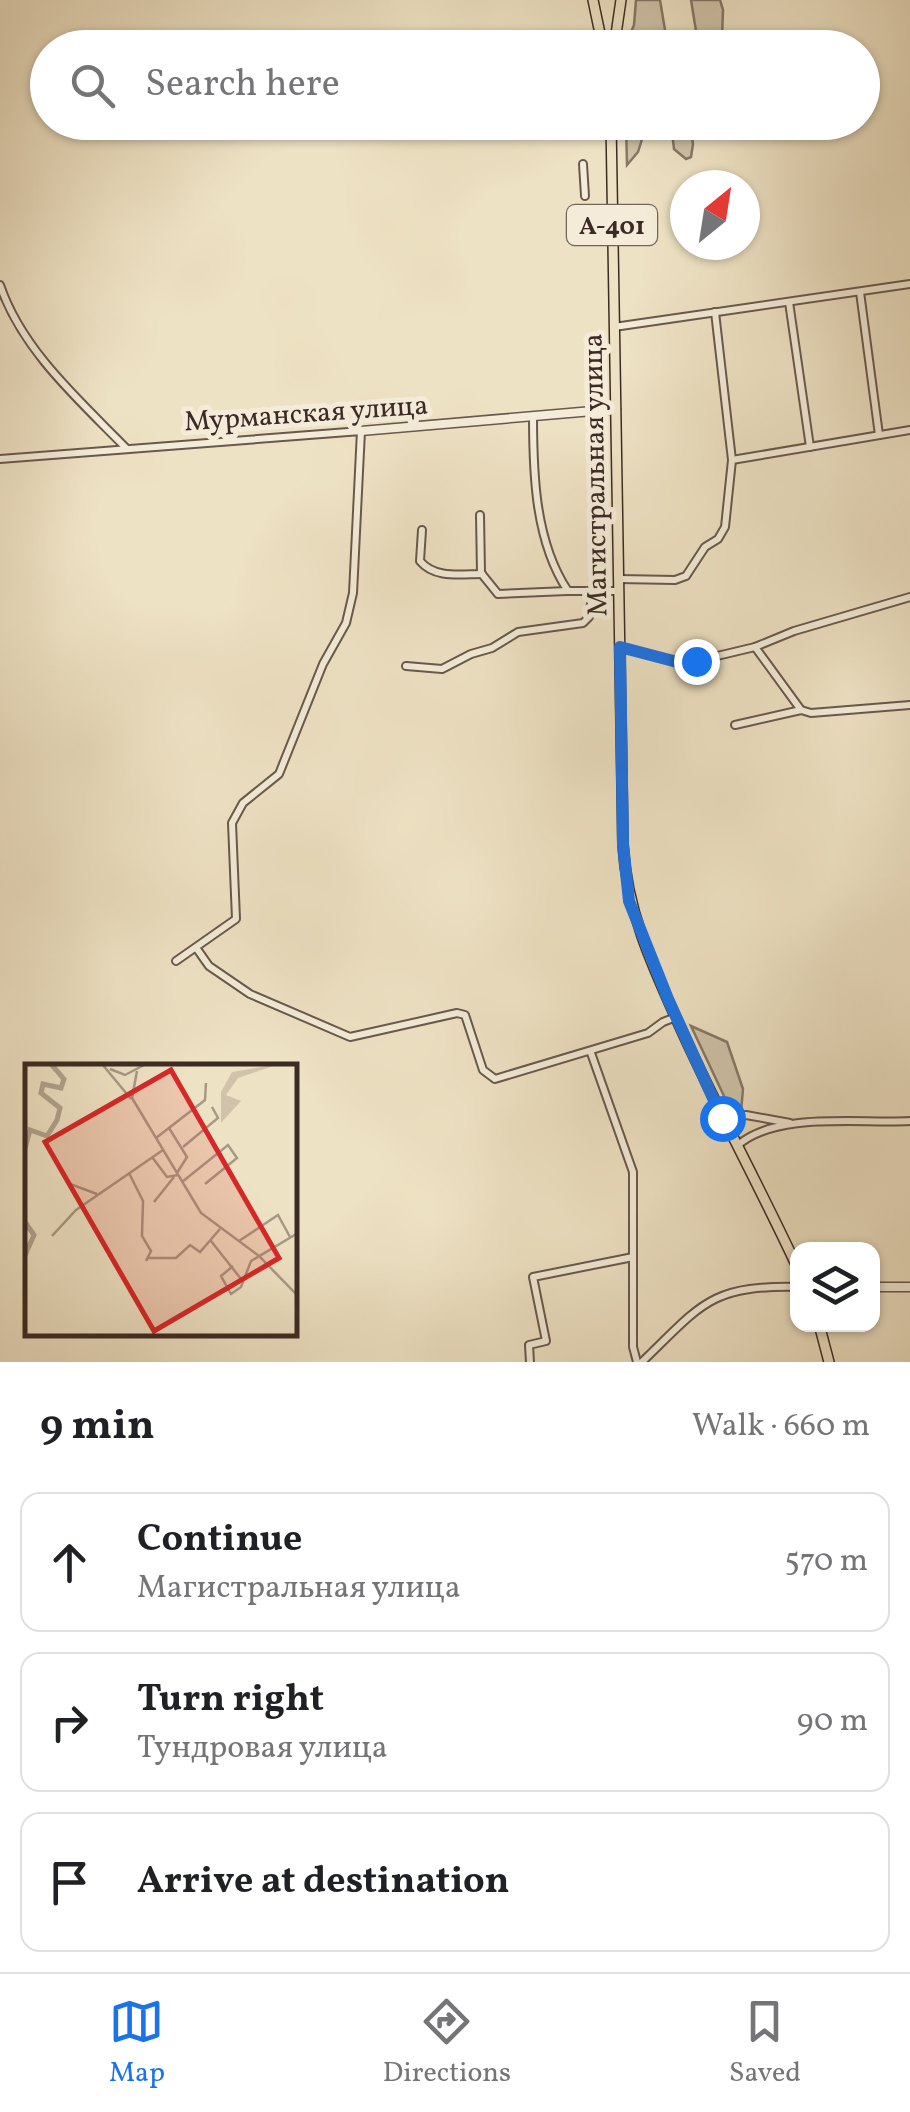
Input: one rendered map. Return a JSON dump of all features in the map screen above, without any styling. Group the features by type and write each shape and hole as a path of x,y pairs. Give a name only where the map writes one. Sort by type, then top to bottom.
{"main road":[{"path":"593,0 599,30"},
{"path":"617,30 621,0"},
{"name":"Магистральная улица","path":"611,140 623,844 628,890 634,918 676,1017 790,1253"},
{"path":"821,1332 830,1362"}],"street":[{"path":"583,164 586,196"},
{"path":"614,327 910,284"},
{"path":"0,286 24,336 75,397 127,448"},
{"path":"860,292 879,435"},
{"path":"788,302 810,446"},
{"path":"619,579 675,580 686,576 705,546 718,539 725,526 732,460 715,312"},
{"name":"Мурманская улица","path":"0,459 616,409"},
{"path":"532,416 536,490 554,572 568,591"},
{"path":"732,460 910,430"},
{"path":"176,962 236,919 232,823 235,813 278,774 323,664 346,623 353,592 361,431"},
{"path":"480,516 482,574 498,594 619,591"},
{"path":"422,530 420,560 427,569 441,574 482,574"},
{"path":"406,666 442,669 492,648 518,632 583,622 589,617 593,591"},
{"path":"620,647 681,663 755,647 794,631 910,597"},
{"path":"755,647 801,710"},
{"path":"736,725 801,710 910,705"},
{"path":"197,949 209,966 250,994 350,1037 464,1014 483,1070 495,1079 648,1034 676,1017"},
{"path":"591,1053 633,1172 633,1347 640,1362 708,1300 747,1287 790,1287"},
{"path":"722,1118 746,1115 794,1123 910,1121"},
{"path":"737,1146 750,1135 794,1123"},
{"path":"530,1362 529,1344 546,1341 533,1277 633,1257"},
{"path":"880,1287 910,1287"}],"shaded area":[{"path":"636,0 660,0 665,30 632,30"},
{"path":"691,0 720,0 722,30 696,30"},
{"path":"626,140 642,140 638,152 627,165"},
{"path":"673,140 692,140 691,157 686,159 674,149"},
{"path":"691,1026 727,1042 743,1089 741,1112 732,1113"}],"route":[{"path":"696,661 681,663 620,647 623,844 634,918 722,1118"}]}
